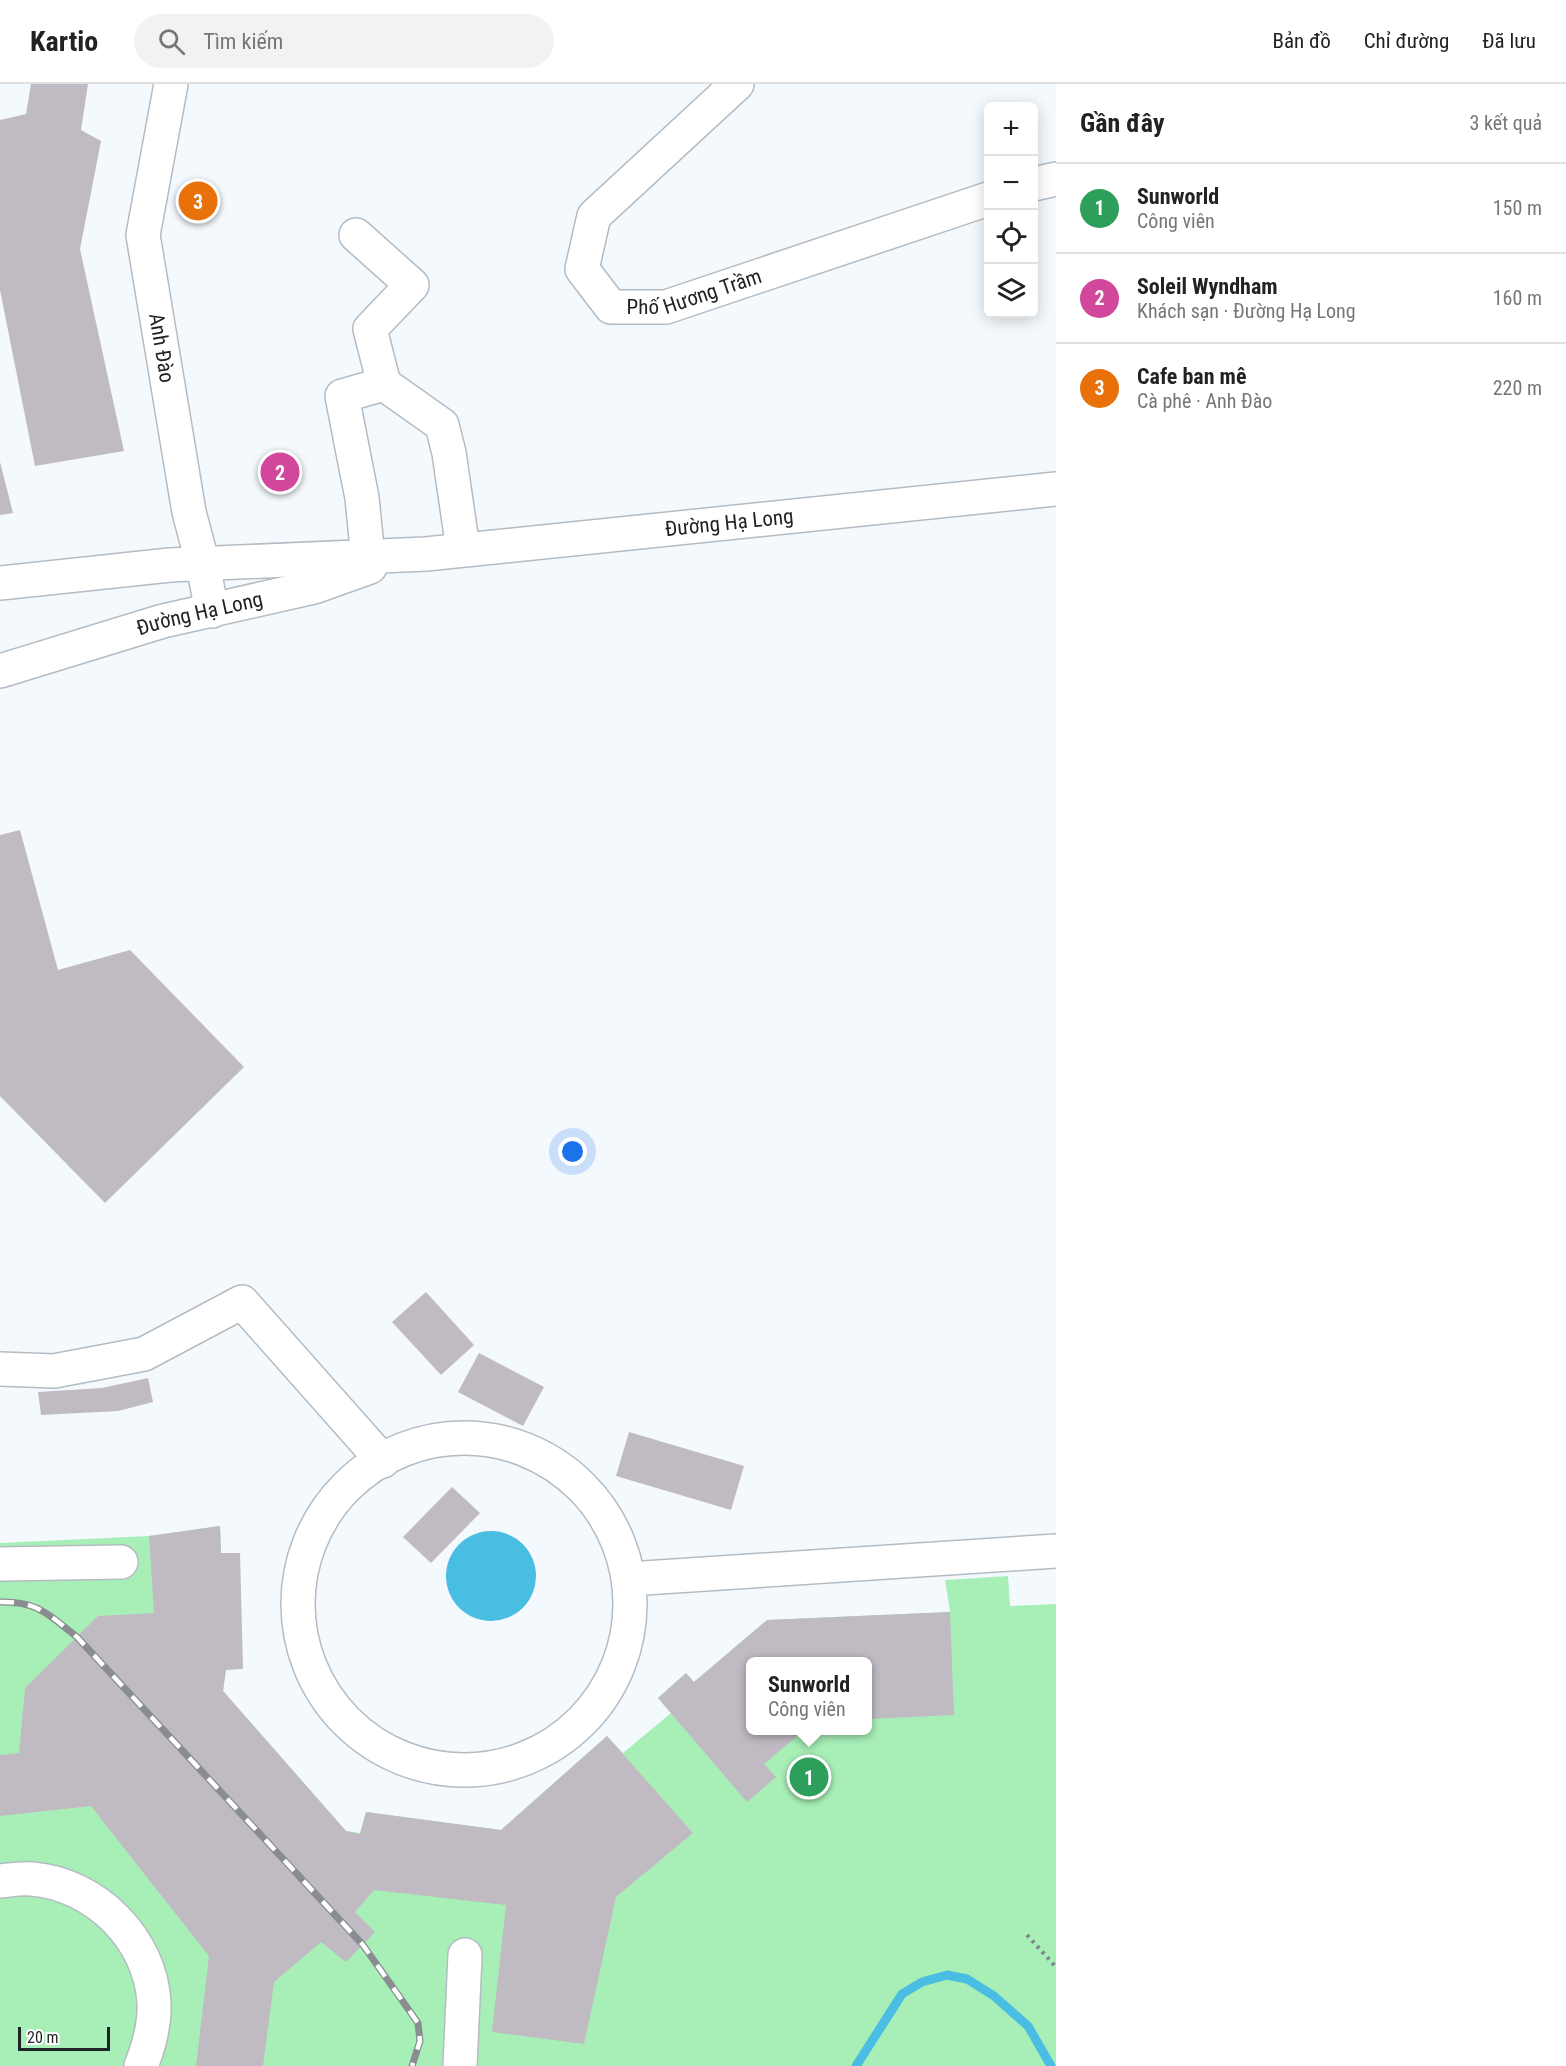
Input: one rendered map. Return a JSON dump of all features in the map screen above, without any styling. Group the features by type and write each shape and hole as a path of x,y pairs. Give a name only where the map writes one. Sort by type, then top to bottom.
{"street":[{"name":"Anh Đào","path":"171,84 143,235 189,512 212,611"},
{"name":"Phố Hương Trầm","path":"737,84 594,216 582,269 611,308 666,307 984,201"},
{"path":"1038,183 1056,179"},
{"path":"356,235 412,285 370,329 384,384 442,425 463,549"},
{"path":"368,558 362,498 342,396 384,384"},
{"name":"Đường Hạ Long","path":"0,583 170,565 401,556 1056,489"},
{"name":"Đường Hạ Long","path":"0,671 163,621 314,587 401,556"},
{"path":"0,1369 54,1371 144,1354 242,1302 383,1461"},
{"path":"451,1438 501,1442 547,1460 586,1490 614,1531 629,1579 629,1628 615,1676 587,1717 548,1748 502,1766 452,1770 404,1759 360,1735 326,1699 304,1654 296,1605 304,1556 325,1511 359,1474 383,1461 402,1449 451,1438"},
{"path":"629,1579 1056,1551"},
{"path":"0,1564 121,1562"},
{"path":"0,1881 32,1879 69,1887 102,1905 129,1933 146,1966 154,2003 151,2041 141,2066"},
{"path":"460,2066 465,1955"}],"path":[{"path":"1027,1935 1056,1967"}],"green space":[{"path":"220,1526 221,1553 240,1553 223,1691 346,1831 360,1833 366,1812 501,1830 607,1736 623,1753 671,1713 658,1698 686,1673 694,1682 767,1620 950,1612 945,1580 1008,1576 1010,1606 1056,1604 1056,2066 0,2066 0,1543 149,1536"}],"water":[{"path":"491,1531 508,1535 523,1544 532,1559 536,1576 532,1593 523,1608 508,1617 491,1621 474,1617 459,1608 450,1593 446,1576 450,1559 459,1544 474,1535"}],"building":[{"path":"31,84 88,84 81,130 101,141 80,249 124,451 35,466 0,290 0,120 26,114"},
{"path":"0,462 13,513 0,515"},
{"path":"20,830 58,970 130,950 244,1067 105,1203 0,1096 0,835"},
{"path":"426,1292 474,1345 441,1375 392,1322"},
{"path":"479,1353 544,1387 523,1426 458,1392"},
{"path":"148,1378 153,1402 118,1411 41,1415 38,1392 102,1388"},
{"path":"629,1432 744,1466 731,1510 616,1476"},
{"path":"452,1487 480,1513 431,1563 403,1537"},
{"path":"220,1526 221,1553 240,1553 243,1669 226,1670 223,1691 346,1831 360,1834 366,1812 501,1830 607,1736 693,1833 616,1897 584,2044 492,2032 506,1905 374,1890 355,1912 375,1932 346,1962 321,1942 274,1982 263,2066 196,2066 209,1956 91,1806 0,1816 0,1755 19,1753 25,1688 98,1616 154,1613 149,1536"},
{"path":"950,1612 954,1715 872,1719 872,1657 746,1657 746,1735 798,1735 764,1764 776,1777 747,1802 658,1698 686,1673 694,1682 767,1620"}],"waterway":[{"path":"856,2066 902,1994 922,1982 947,1975 967,1979 994,1996 1028,2026 1051,2066"}],"railway":[{"path":"0,1602 13,1602 34,1607 77,1637 363,1945 418,2023 420,2041 412,2066"}],"place":[{"name":"Cafe ban mê","path":"198,201"},
{"name":"Soleil Wyndham","path":"280,472"},
{"name":"Sunworld","path":"809,1777"}]}
